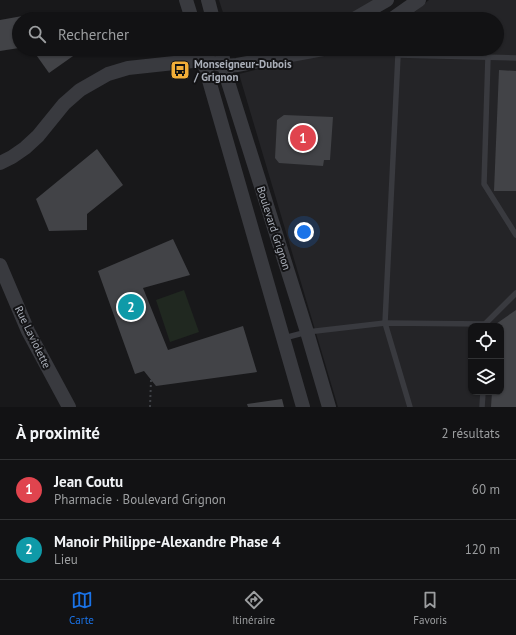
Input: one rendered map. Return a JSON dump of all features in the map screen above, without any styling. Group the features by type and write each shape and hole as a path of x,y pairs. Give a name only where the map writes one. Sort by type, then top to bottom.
{"street":[{"path":"186,0 190,12"},
{"path":"208,0 211,12"},
{"path":"366,12 387,0"},
{"path":"402,12 419,0"},
{"path":"0,163 25,148 38,136 64,104 80,90 94,81 108,74 128,68 191,56"},
{"name":"Boulevard Grignon","path":"202,56 303,407"},
{"path":"205,56 225,66 283,56"},
{"name":"Boulevard Grignon","path":"224,56 228,82 307,332 329,407"},
{"name":"Rue Laviolette","path":"0,265 28,331 69,407"}],"lane":[{"path":"398,56 385,323 410,407"},
{"path":"470,56 516,58"},
{"path":"488,57 484,184 516,235"},
{"path":"487,323 516,293"},
{"path":"284,338 307,332 385,323 468,325"},
{"path":"482,407 483,395"}],"path":[{"path":"150,407 151,380"}],"shaded area":[{"path":"219,0 388,0 363,12 223,12"},
{"path":"429,0 516,0 516,407 338,407 239,74 311,56 504,56 504,12 414,12"},
{"path":"184,290 199,332 170,342 156,300"}],"building":[{"path":"12,18 12,49 0,51 0,20"},
{"path":"37,56 73,56 49,73"},
{"path":"499,70 516,71 516,191 494,191"},
{"path":"284,115 333,117 330,160 324,160 323,166 279,163 275,158 277,120"},
{"path":"97,149 123,185 87,214 87,230 49,231 36,199"},
{"path":"173,239 190,275 143,288 168,350 243,326 257,372 156,386 144,371 135,374 98,271"},
{"path":"516,310 516,407 491,407 492,395 504,395 504,323 497,323"},
{"path":"282,399 284,407 248,407 247,404"}],"place":[{"name":"Monseigneur-Dubois / Grignon","path":"180,70"},
{"name":"Jean Coutu","path":"303,138"},
{"name":"Manoir Philippe-Alexandre Phase 4","path":"131,307"}]}
